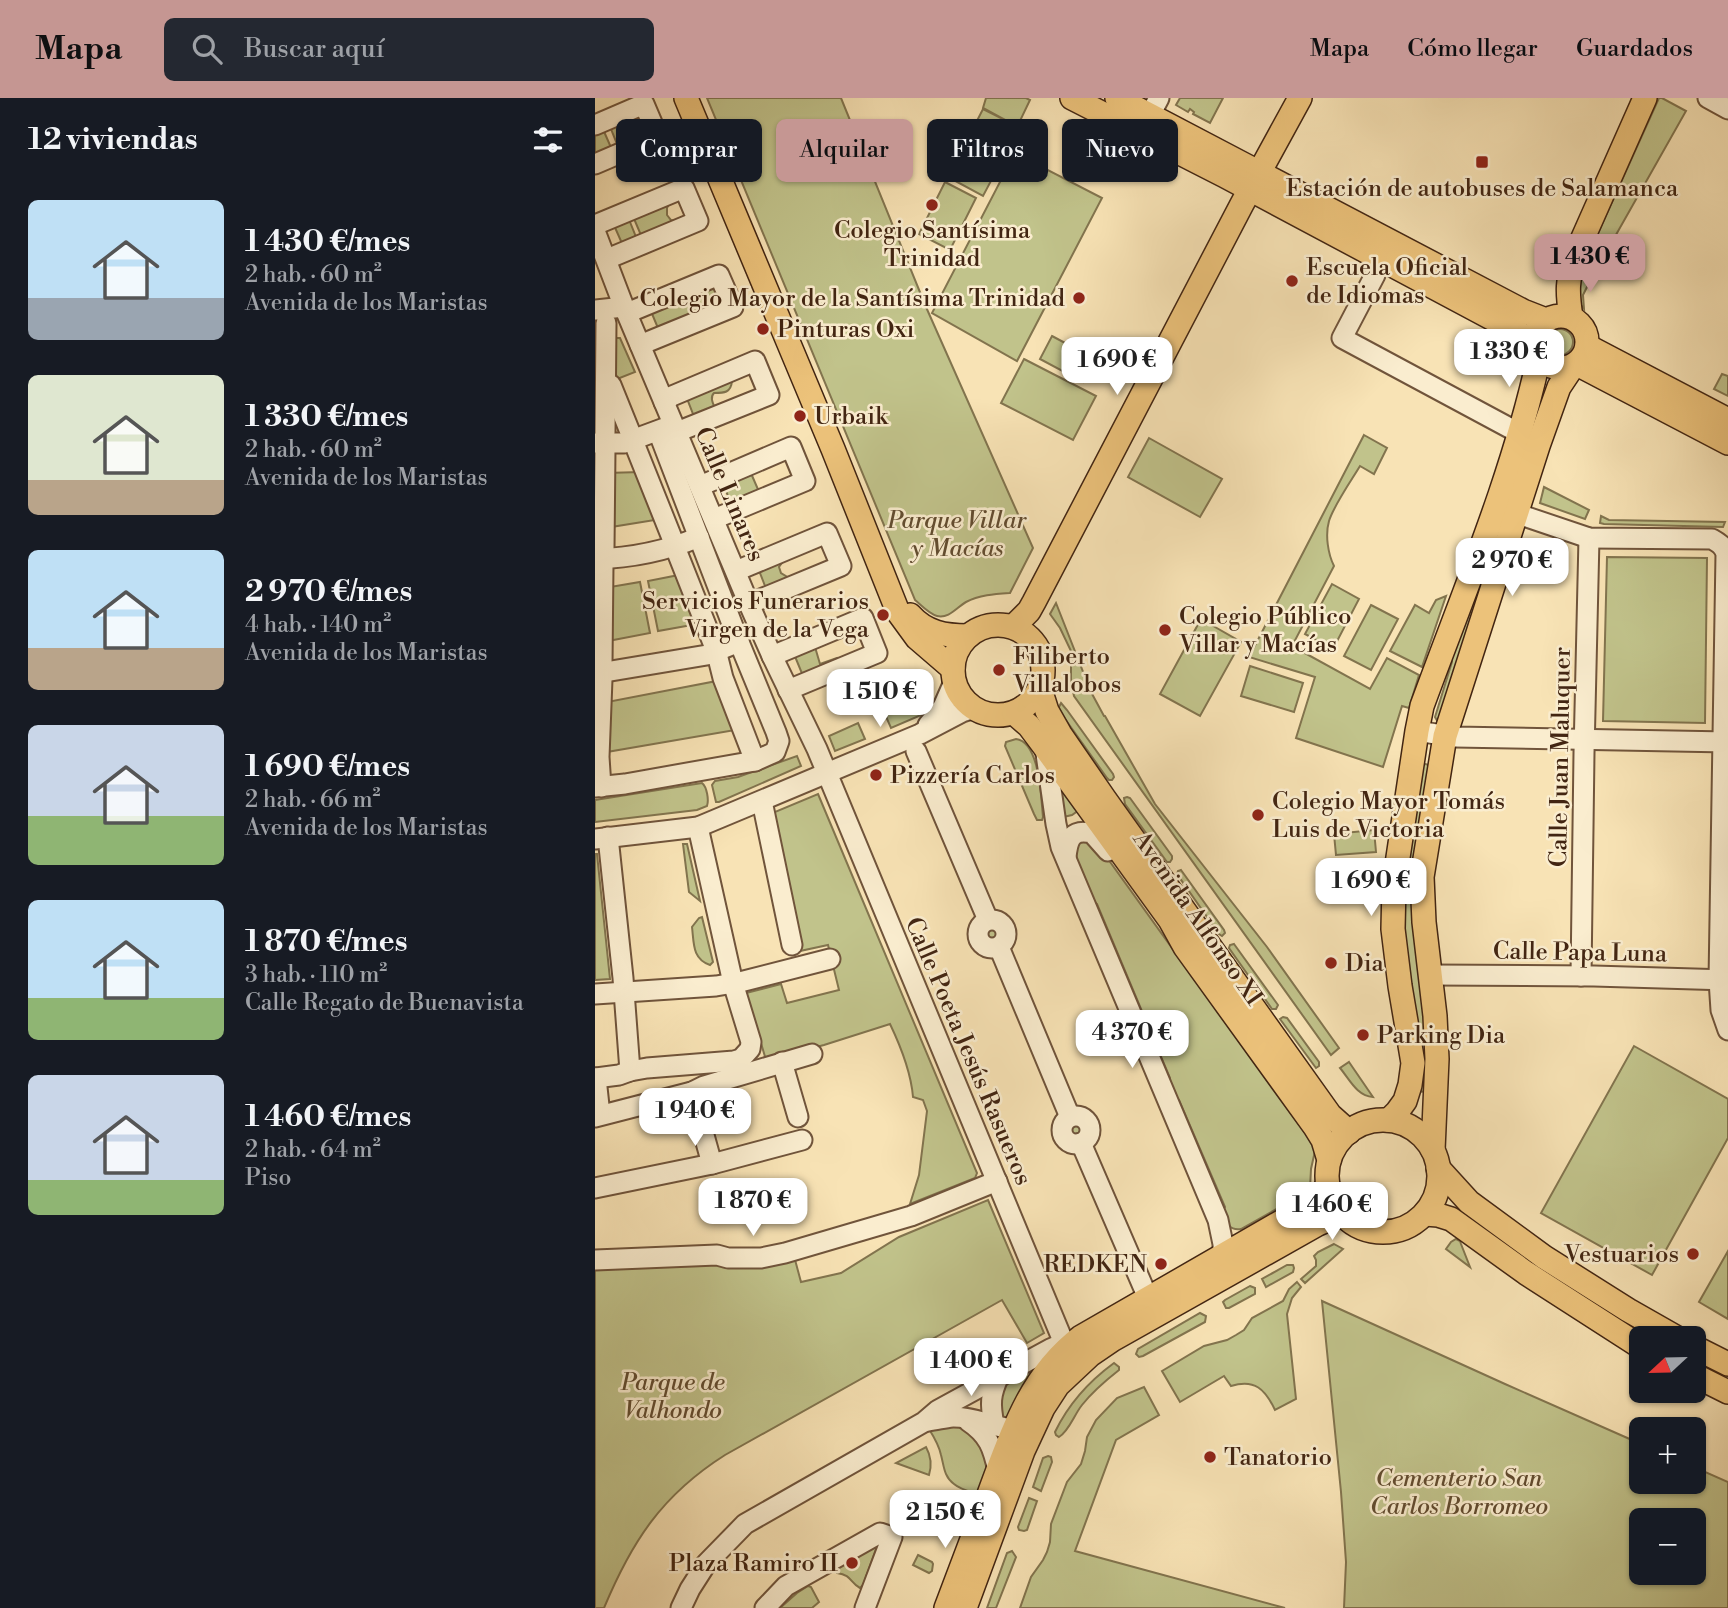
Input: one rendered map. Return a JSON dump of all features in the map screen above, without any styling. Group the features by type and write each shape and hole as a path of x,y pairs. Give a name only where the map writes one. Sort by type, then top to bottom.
{"main road":[{"path":"686,98 898,612 917,638 953,675 962,698 984,713 996,716 1014,713 1025,707 1040,689 1044,668 1038,647 1023,631 1013,626 994,624 975,630 968,636 955,657 953,675"},
{"path":"1072,98 1255,181 1546,320"},
{"path":"1117,98 1155,107 1255,181 1514,330 1537,350 1545,363 1557,368 1579,358 1728,420"},
{"path":"1013,626 1029,611 1034,602 1300,98"},
{"path":"1571,317 1568,299 1569,274 1575,256 1645,98"},
{"path":"1389,1120 1405,1101 1413,1063 1392,929 1394,884 1422,706 1493,514 1519,433 1533,384 1538,329 1546,320 1561,315 1571,317 1583,326 1586,333 1579,358 1559,387 1515,513 1445,736 1422,877 1437,1059 1435,1159 1439,1183 1435,1198 1425,1214 1408,1227 1380,1232 1367,1230 1341,1214 1332,1200 1328,1186 1329,1160 1340,1140 1349,1132 1374,1121 1389,1120 1406,1125 1422,1135 1435,1159 1469,1202 1544,1257 1656,1326"},
{"path":"1579,358 1728,443"},
{"path":"889,589 911,616 926,629 936,633 968,636"},
{"name":"Avenida Alfonso XI","path":"1040,689 1052,722 1104,798 1330,1115 1349,1132"},
{"name":"Avenida Alfonso XI","path":"1014,713 1029,726 1170,920 1185,947 1315,1127 1323,1140 1329,1160"},
{"path":"946,1608 1014,1428 1029,1396 1044,1373 1066,1348 1293,1215 1313,1202 1328,1186"},
{"path":"965,1608 1014,1428 1043,1408 1058,1385 1112,1339 1318,1224 1341,1214"},
{"path":"1425,1214 1451,1219 1526,1273 1629,1339"},
{"path":"1706,1353 1728,1364"},
{"path":"1706,1381 1728,1392"}],"street":[{"path":"1708,98 1728,109"},
{"path":"595,164 658,137 644,104 596,122"},
{"path":"595,228 684,188 698,221 607,259"},
{"name":"Calle Linares","path":"595,228 664,402 699,537 779,741 775,752 755,761"},
{"path":"1375,275 1342,338 1519,433"},
{"path":"611,385 715,650 755,761 598,787 602,441 599,319 621,325 631,324"},
{"path":"602,441 624,443 769,395 755,361 672,396 664,402"},
{"name":"Calle Linares","path":"670,429 700,485 749,604 827,774"},
{"path":"700,485 791,447 805,481 714,519"},
{"path":"1515,513 1589,538 1712,540 1722,546 1726,554 1724,980 1721,1010 1728,1030"},
{"path":"736,571 827,533 841,566 749,604"},
{"path":"601,557 614,558 663,551 699,537"},
{"name":"Calle Juan Maluquer","path":"1581,976 1589,538"},
{"path":"772,656 863,618 877,653 788,690"},
{"path":"600,672 707,654 739,642"},
{"path":"918,743 943,707 953,675"},
{"path":"630,1071 625,992 602,838 698,827 827,774 918,743 962,712 975,708"},
{"path":"1417,731 1445,736 1725,742"},
{"path":"918,743 988,920 980,926 979,939 989,948 999,947 1070,1116"},
{"path":"1044,746 1061,846 1218,1220 1223,1256"},
{"name":"Calle Poeta Jesús Rasueros","path":"827,774 1066,1348"},
{"path":"762,801 792,945"},
{"path":"698,827 733,983 751,1042 750,1049 741,1059 647,1068 595,1078 598,1116 812,1054"},
{"path":"1066,857 1068,842 1072,836 1077,832 1092,832 1152,914 1185,947"},
{"path":"595,994 716,986 829,959"},
{"name":"Calle Papa Luna","path":"1430,975 1724,980"},
{"path":"701,1064 698,1089 712,1164"},
{"path":"773,1065 798,1117"},
{"path":"1070,1116 1082,1117 1089,1125 1088,1136 1081,1143 1071,1143 1060,1137 1062,1125 1070,1116"},
{"path":"595,1188 712,1164 802,1140"},
{"path":"1081,1143 1148,1298"},
{"path":"595,1260 717,1255 728,1258 761,1258 911,1216 997,1181"},
{"path":"1218,1220 1231,1232 1242,1233 1293,1215"},
{"path":"681,1608 706,1564 745,1524 999,1376 1057,1346 1066,1348"},
{"path":"999,1376 992,1392 991,1408 1014,1428"},
{"path":"924,1422 952,1417 1014,1428"},
{"path":"965,1419 977,1427 993,1448 998,1471"},
{"path":"765,1608 786,1586 880,1533 891,1537 865,1608"}],"green space":[{"name":"Parque Villar y Macías","path":"707,98 841,98 850,119 776,119 776,182 875,182 926,307 1033,548 1010,593 976,598 941,616 931,613 915,600 742,182 762,182 762,119 716,119"},
{"path":"986,98 1030,100 1021,119 1003,119 983,108"},
{"path":"1180,98 1223,98 1210,123 1193,114 1190,109 1188,112 1176,105"},
{"path":"1659,98 1686,111 1604,256 1588,255"},
{"path":"983,109 1003,119 978,119"},
{"path":"616,121 616,142 609,124"},
{"path":"602,127 613,152 595,159 595,130"},
{"path":"1048,170 1062,177 1062,182 1071,182 1102,198 1017,361 932,313 1000,182 1048,182"},
{"path":"945,182 976,198 950,250 919,234"},
{"path":"957,182 990,182 983,196"},
{"path":"670,201 667,215 671,220 679,222 643,240 632,214"},
{"path":"628,217 638,242 624,248 613,223"},
{"path":"1579,266 1591,279 1583,295 1584,309 1579,303"},
{"path":"718,281 728,305 660,333 650,309"},
{"path":"1560,329 1569,333 1573,342 1569,351 1560,355 1551,351 1547,342 1551,333"},
{"path":"1052,336 1095,359 1083,382 1040,359"},
{"path":"608,338 620,338 635,372 607,383"},
{"path":"1024,359 1096,396 1073,440 1001,403"},
{"path":"1722,374 1728,376 1728,396 1714,389"},
{"path":"732,381 729,390 714,393 712,402 716,411 695,419 686,396"},
{"path":"1364,435 1387,448 1374,474 1360,466 1335,508 1327,532 1334,566 1292,646 1370,689 1387,658 1419,675 1409,708 1402,706 1383,767 1296,738 1315,677 1249,657"},
{"path":"1532,435 1438,722 1435,717 1452,662 1451,652"},
{"path":"1149,438 1222,479 1200,517 1128,477"},
{"path":"750,471 760,494 732,505 722,482"},
{"path":"641,472 661,519 605,528 606,473"},
{"path":"1544,487 1589,510 1585,519 1540,503"},
{"path":"1601,516 1609,520 1725,522 1723,527 1604,524 1600,523"},
{"path":"1607,557 1707,558 1705,723 1603,721"},
{"path":"784,560 779,567 781,573 789,578 767,591 758,568"},
{"path":"684,574 703,623 658,631 648,581"},
{"path":"640,582 650,633 603,642 604,588"},
{"path":"1332,584 1359,599 1333,649 1305,634"},
{"path":"1446,596 1422,667 1390,651 1415,605 1429,613 1436,600"},
{"path":"1056,603 1091,692 1155,804 1267,947 1339,1048 1331,1055 1074,696 1071,651 1050,614"},
{"path":"1371,605 1398,619 1371,670 1344,656"},
{"path":"1201,619 1241,642 1200,716 1160,694"},
{"path":"815,647 820,664 837,658 839,661 803,676 794,654"},
{"path":"1250,666 1303,683 1294,712 1241,696"},
{"path":"722,680 741,729 601,753 602,703"},
{"path":"920,698 926,713 891,728 884,712"},
{"path":"1061,703 1113,774 1112,780 1107,778 1058,709"},
{"path":"858,723 865,739 835,751 829,736"},
{"path":"1016,739 1024,742 1035,760 1042,820 1037,820 1034,814 1005,746 1006,742"},
{"path":"797,756 801,766 716,802 712,785 715,781 738,777"},
{"path":"1421,763 1433,766 1427,1011 1429,1091 1418,1092 1402,946 1403,882"},
{"path":"1054,777 1079,810 1072,815 1059,818"},
{"path":"702,783 708,803 697,810 595,822 595,800"},
{"path":"818,794 977,1173 975,1178 910,1204 919,1175 927,1111 923,1100 913,1097 905,1060 890,1024 766,1060 746,993 781,984 787,1003 839,990 828,945 800,951 770,814"},
{"path":"1127,797 1172,856 1170,862 1167,862 1125,804 1124,798"},
{"path":"1374,830 1376,852 1336,855 1334,834"},
{"path":"1076,841 1095,841 1313,1144 1315,1151 1310,1189 1241,1229 1231,1227 1222,1213 1225,1207 1179,1100 1173,1097 1168,1084 1170,1078 1097,904 1091,901 1072,854"},
{"path":"683,844 687,844 700,901 689,892"},
{"path":"595,854 610,979 595,980"},
{"path":"1181,870 1224,930 1222,936 1177,874"},
{"path":"702,917 713,962 710,965 700,959 694,944 692,927"},
{"path":"992,925 998,928 1001,934 998,940 992,943 986,940 983,934 986,928"},
{"path":"1234,944 1278,1005 1276,1009 1272,1009 1229,948"},
{"path":"1287,1018 1319,1062 1319,1066 1316,1068 1280,1019"},
{"path":"1634,1046 1728,1099 1728,1138 1652,1275 1541,1213"},
{"path":"1349,1062 1373,1097 1358,1091 1340,1068"},
{"path":"1075,1121 1081,1124 1084,1130 1081,1136 1075,1139 1069,1136 1066,1130 1069,1124"},
{"name":"Parque de Valhondo","path":"988,1200 1044,1333 1027,1343 1002,1300 725,1455 683,1486 666,1503 651,1521 626,1561 604,1608 595,1608 595,1264 794,1256 801,1282 841,1273 899,1237"},
{"path":"1472,1218 1562,1282 1635,1326 1629,1326 1629,1329 1469,1222"},
{"path":"1456,1239 1460,1241 1470,1267 1446,1249"},
{"path":"1334,1244 1343,1249 1305,1283 1301,1279 1316,1266 1314,1256"},
{"path":"1728,1251 1728,1319 1699,1302"},
{"path":"1287,1265 1293,1265 1293,1272 1266,1287 1262,1279"},
{"path":"1297,1282 1301,1287 1292,1298 1287,1314 1296,1399 1275,1410 1263,1391 1247,1384 1231,1386 1224,1376 1180,1402 1162,1371 1204,1346 1227,1340 1244,1330 1252,1318 1283,1301 1289,1289"},
{"path":"1250,1286 1255,1288 1255,1294 1226,1308 1223,1302 1225,1300"},
{"name":"Cementerio San Carlos Borromeo","path":"1322,1301 1629,1439 1629,1494 1706,1494 1706,1472 1728,1482 1728,1608 1344,1608 1346,1562"},
{"path":"1200,1313 1206,1316 1205,1322 1143,1356 1136,1354 1138,1349"},
{"path":"1046,1359 1006,1421 1001,1418 998,1392 1003,1385"},
{"path":"1114,1363 1119,1370 1086,1400 1063,1434 1059,1437 1056,1435 1060,1421 1073,1402"},
{"path":"1144,1387 1159,1415 1116,1440 1075,1551 1285,1608 1020,1608 1031,1577 1047,1552 1051,1524 1067,1482 1081,1464 1087,1437 1096,1420 1117,1398"},
{"path":"956,1425 975,1433 989,1466 980,1495 960,1488 948,1478 939,1448 929,1429"},
{"path":"926,1447 931,1461 929,1475 896,1463"},
{"path":"1048,1456 1052,1462 1041,1491 1033,1487 1043,1458"},
{"path":"1029,1498 1037,1501 1027,1530 1019,1530 1018,1527"},
{"path":"875,1545 876,1549 860,1588 846,1575 837,1573 836,1567"},
{"path":"1012,1551 1016,1557 996,1608 987,1608 1007,1553"},
{"path":"918,1555 932,1562 932,1571 929,1573 913,1565"},
{"path":"808,1586 819,1602 812,1608 780,1608 797,1593"}],"place":[{"name":"Estación de autobuses de Salamanca","path":"1482,162"},
{"name":"Colegio Santísima Trinidad","path":"932,205"},
{"name":"Escuela Oficial de Idiomas","path":"1292,281"},
{"name":"Colegio Mayor de la Santísima Trinidad","path":"1079,298"},
{"name":"Pinturas Oxi","path":"763,329"},
{"name":"Urbaik","path":"800,416"},
{"name":"Servicios Funerarios Virgen de la Vega","path":"883,615"},
{"name":"Colegio Público Villar y Macías","path":"1165,630"},
{"name":"Filiberto Villalobos","path":"999,670"},
{"name":"Pizzería Carlos","path":"876,775"},
{"name":"Colegio Mayor Tomás Luis de Victoria","path":"1258,815"},
{"name":"Dia","path":"1331,963"},
{"name":"Parking Dia","path":"1363,1035"},
{"name":"Vestuarios","path":"1693,1254"},
{"name":"REDKEN","path":"1161,1264"},
{"name":"Tanatorio","path":"1210,1457"},
{"name":"Plaza Ramiro II","path":"852,1563"}]}
